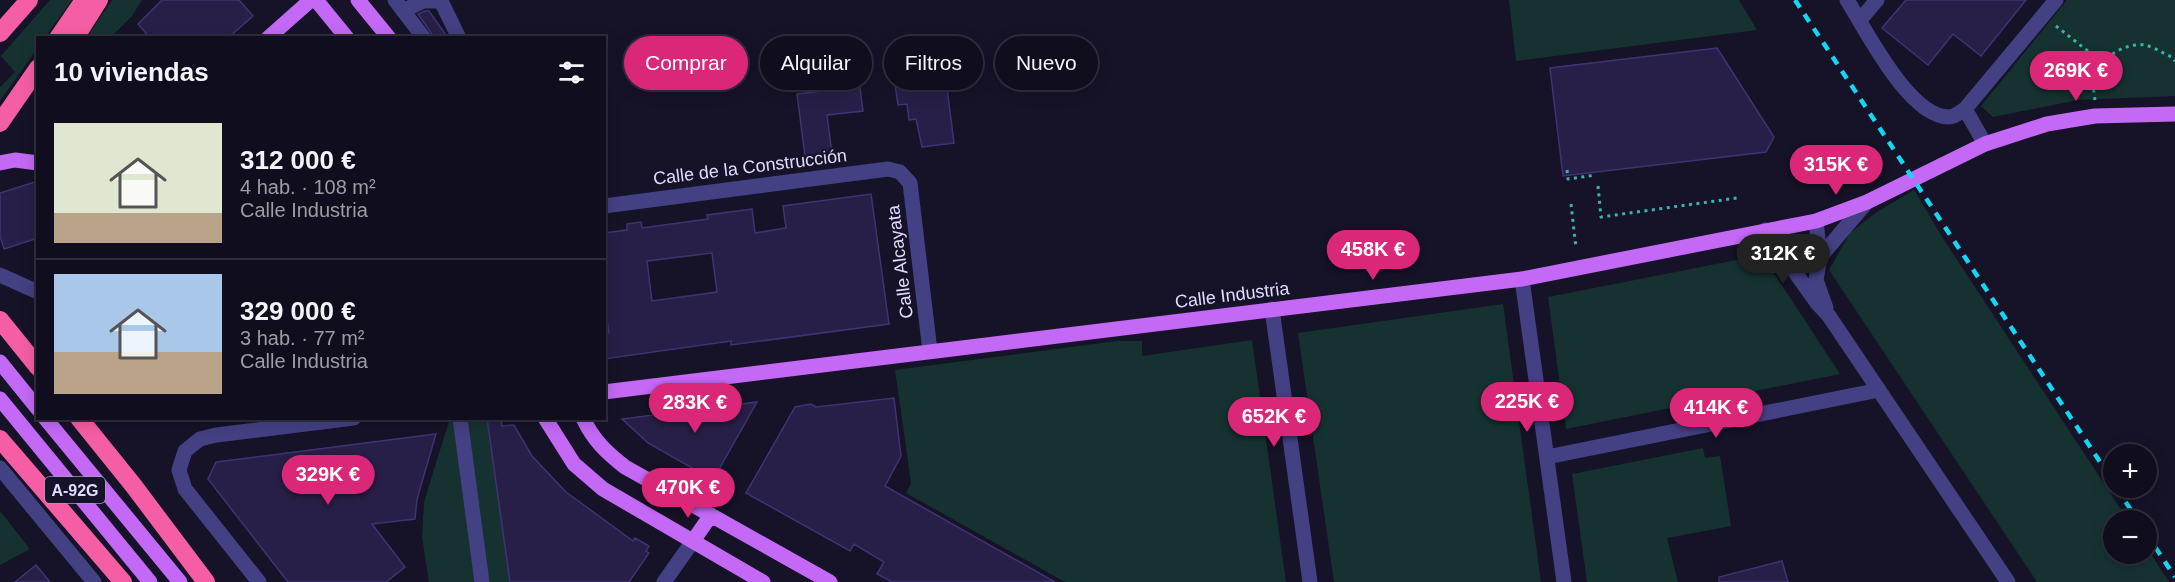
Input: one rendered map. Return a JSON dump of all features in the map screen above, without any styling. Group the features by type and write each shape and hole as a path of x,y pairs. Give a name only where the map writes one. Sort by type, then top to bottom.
{"highway":[{"path":"0,33 29,0"},
{"path":"59,36 84,0"},
{"path":"76,36 99,0"},
{"path":"0,123 36,71"},
{"path":"0,320 36,365"},
{"path":"81,420 206,582"},
{"path":"0,439 123,582"}],"main road":[{"path":"270,36 311,0"},
{"path":"316,0 345,36"},
{"path":"358,0 387,36"},
{"name":"Calle Industria","path":"606,392 1522,279 1816,221 1867,202 1985,144 2047,124 2095,116 2175,114"},
{"path":"0,163 15,160 36,163"},
{"path":"0,362 36,407"},
{"name":"A-92G","path":"0,399 150,582"},
{"name":"A-92G","path":"47,420 180,582"},
{"path":"546,420 574,464 603,489 763,582"},
{"path":"584,420 589,432 604,451 625,467 830,582"},
{"path":"693,542 711,515"}],"street":[{"path":"1846,0 1899,83 1926,107 1947,117 1956,116 1965,109 2056,0"},
{"path":"1860,20 1876,0"},
{"path":"422,36 399,5 441,1 458,36"},
{"path":"1965,109 1985,144"},
{"name":"Calle de la Construcción","path":"606,206 888,170 900,172"},
{"name":"Calle Alcayata","path":"900,172 910,183 930,351"},
{"path":"1820,257 1867,202"},
{"path":"1816,221 1820,257 1816,280 1829,316"},
{"path":"1765,230 1817,303 1829,316 2002,580"},
{"path":"0,275 36,291"},
{"path":"1522,279 1564,582"},
{"path":"1272,309 1310,582"},
{"path":"1547,457 1879,390"},
{"path":"259,582 185,489 179,470 185,451 200,439 216,435 338,420"},
{"path":"460,420 482,582"},
{"path":"0,468 94,582"},
{"path":"664,582 693,542"}],"path":[{"path":"2043,15 2103,63"},
{"path":"2095,116 2094,78 2103,63 2113,53 2127,47 2145,45 2174,57"},
{"path":"1567,170 1568,179 1596,175"},
{"path":"1598,186 1601,217 1737,198"},
{"path":"1570,204 1576,248"}],"green space":[{"path":"50,0 72,0 46,36 36,36 36,50 0,101 0,87 15,72 1,56"},
{"path":"112,0 142,0 132,16 112,36 88,36"},
{"path":"1509,0 1739,0 1757,30 1516,61"},
{"path":"2067,0 2175,0 2175,96 2078,100 1993,117 1981,106"},
{"path":"1914,190 1944,240 2103,482 2103,498 2114,498 2121,510 2103,510 2103,564 2157,563 2169,582 2037,582 1829,270 1850,233 1877,212"},
{"path":"1762,255 1840,374 1566,429 1548,297"},
{"path":"1503,304 1541,582 1334,582 1298,333"},
{"path":"1252,340 1286,582 1065,582 906,493 911,483 895,370 1117,341 1142,341 1142,356"},
{"path":"487,420 510,582 429,582 422,537 424,502 449,421"},
{"path":"1703,448 1705,458 1720,456 1731,526 1667,538 1678,582 1587,582 1572,474"},
{"path":"0,511 30,549 0,565"}],"building":[{"path":"162,0 239,0 253,16 230,36 148,36 138,24"},
{"path":"1906,0 2026,0 1981,56 1953,34 1928,65 1882,28"},
{"path":"429,11 447,36 433,36 418,14"},
{"path":"1717,48 1774,137 1766,152 1563,176 1550,68"},
{"path":"831,90 860,90 863,111 827,115 833,162 806,164 797,94"},
{"path":"896,90 947,90 954,143 922,147 916,119 909,120 907,104 898,105"},
{"path":"36,182 36,239 4,249 0,236 0,193"},
{"path":"871,194 889,324 731,345 731,341 606,359 606,333 609,333 606,313 606,233 627,230 627,224 641,222 642,228 708,219 707,215 752,209 755,233 786,228 783,206","holes":["712,253 717,292 652,301 647,261"]},
{"path":"894,398 901,456 885,486 1055,582 892,582 877,574 884,562 854,544 850,551 746,493 795,407 811,404 816,407"},
{"path":"757,402 713,480 648,443 622,419"},
{"path":"487,420 501,420 502,426 514,425 532,456 566,492 633,541 635,538 649,546 646,551 649,553 629,582 510,582"},
{"path":"436,434 417,499 415,519 372,524 405,567 386,582 288,582 208,479 216,462"},
{"path":"1782,561 1788,582 1719,582 1719,577"},
{"path":"36,565 50,582 15,582"}],"railway":[{"path":"1795,0 2103,466"},
{"path":"2123,498 2131,510"},
{"path":"2157,550 2175,577"}]}
